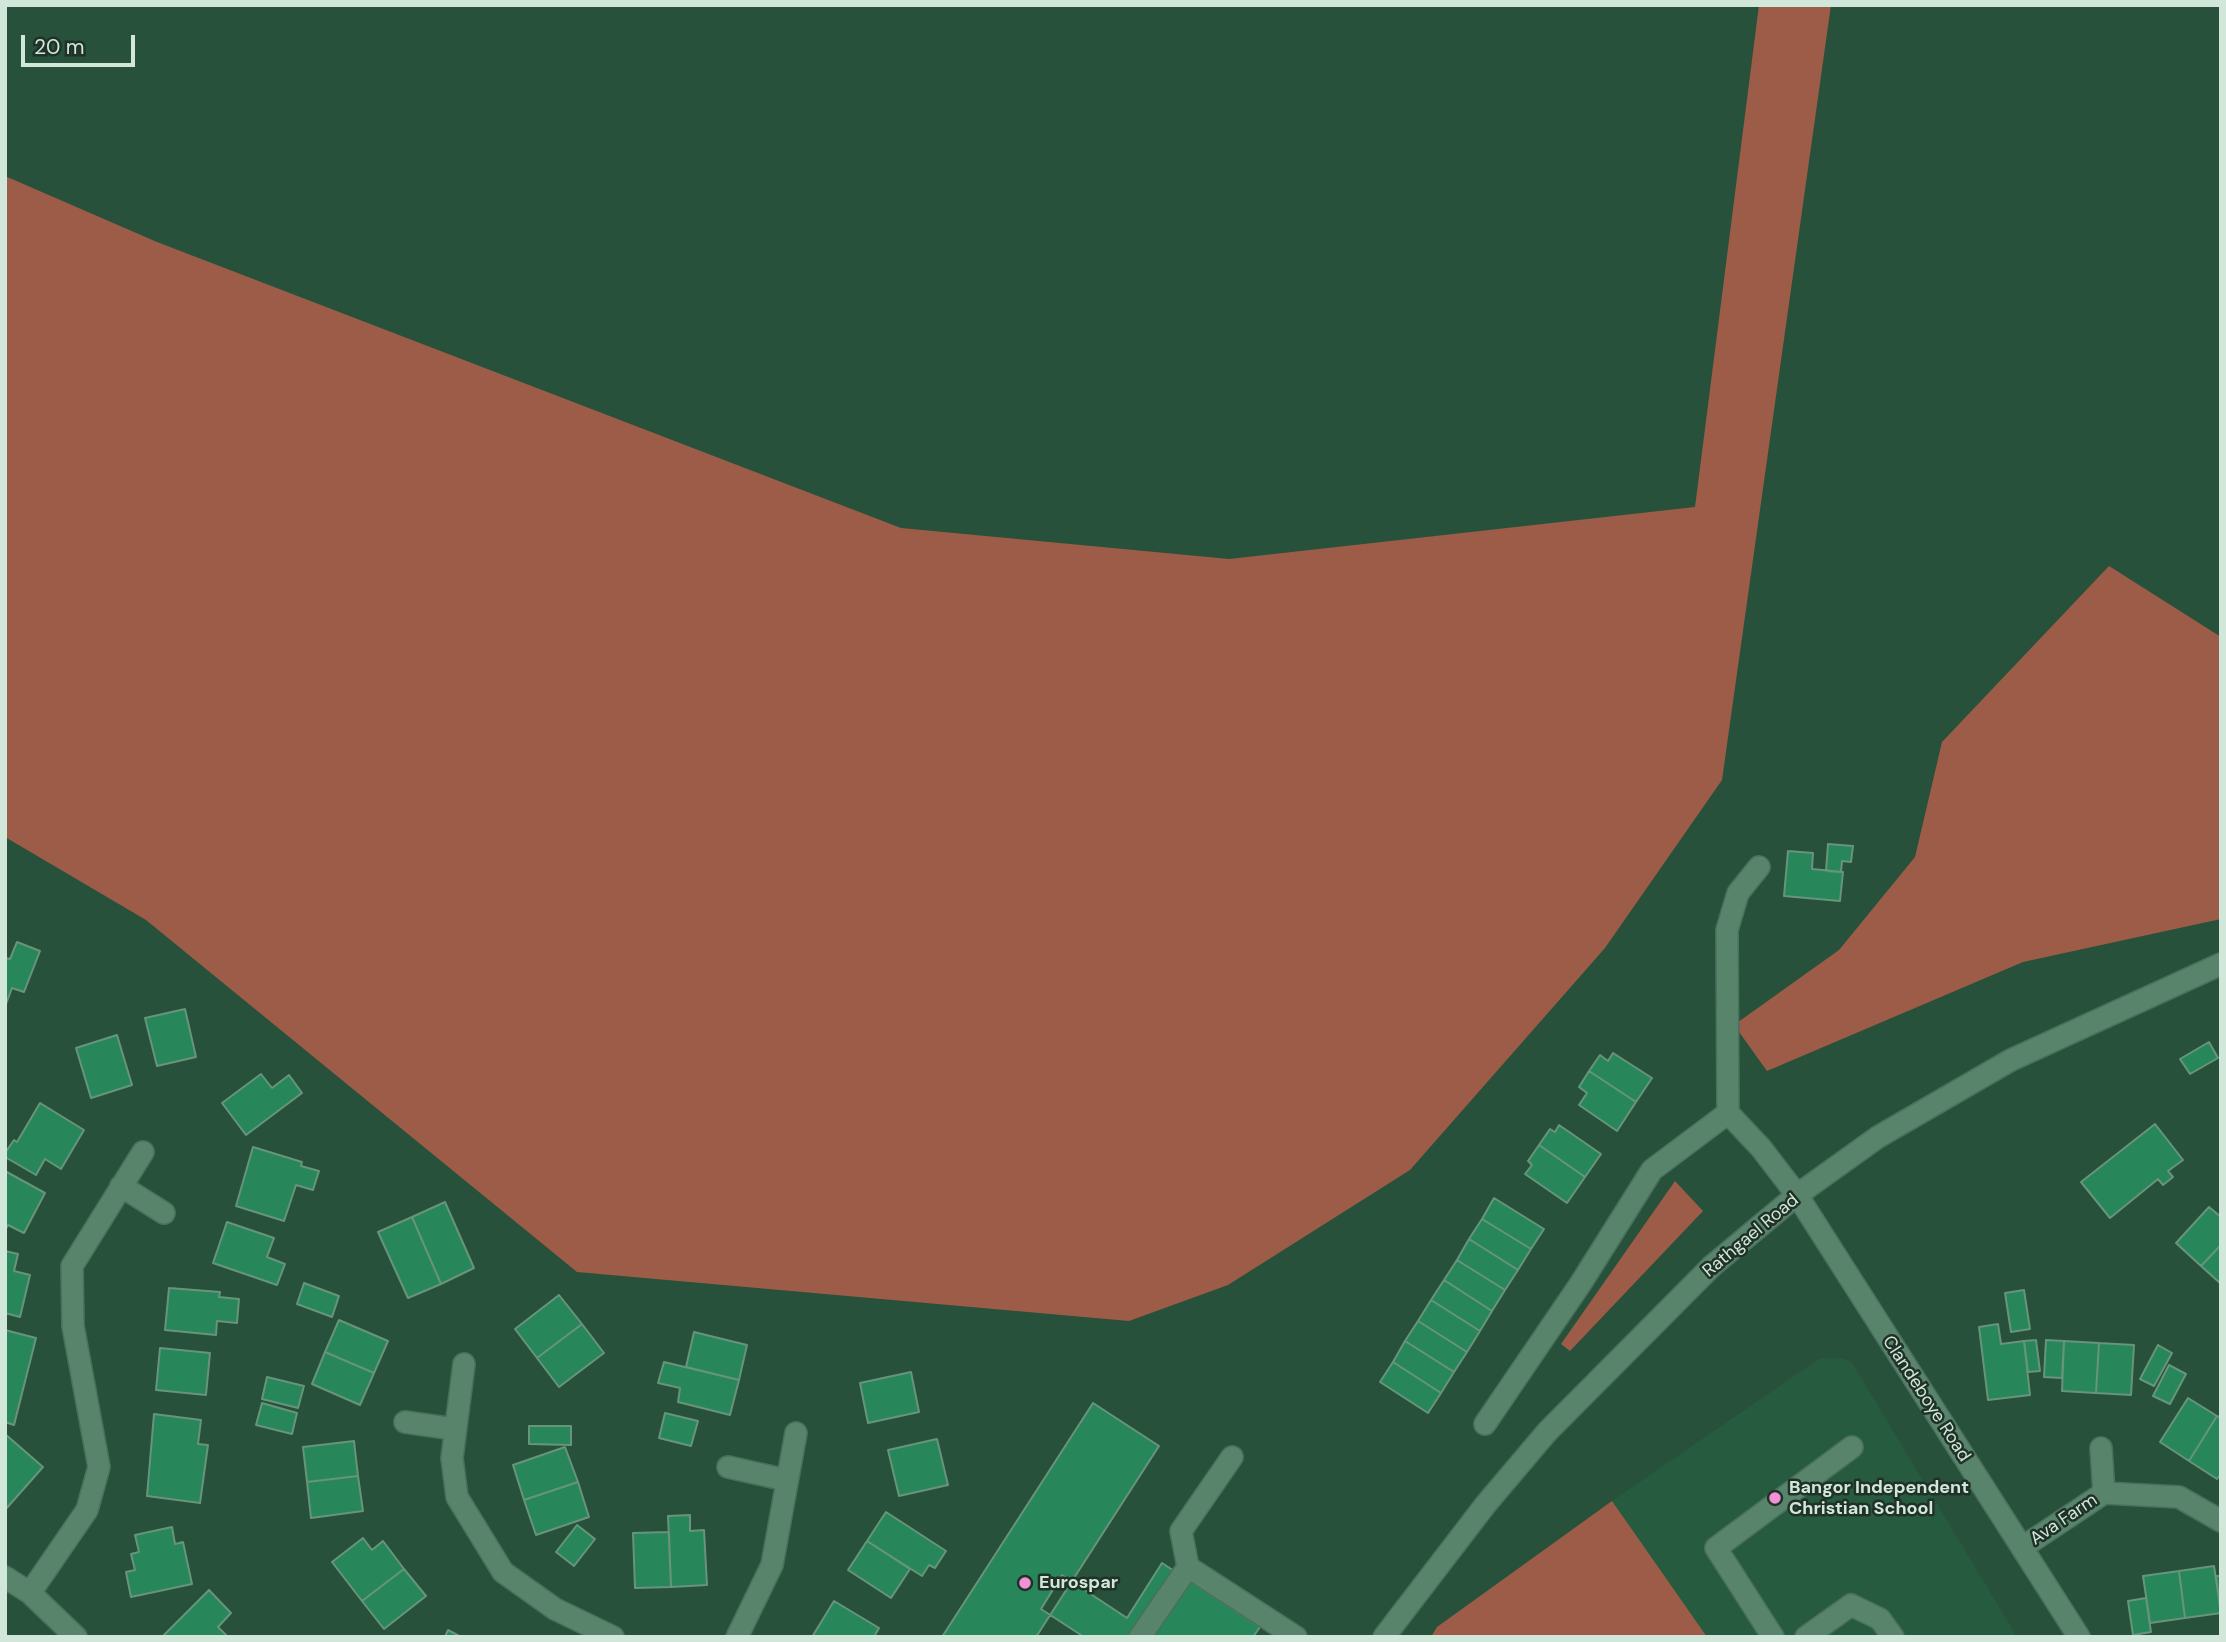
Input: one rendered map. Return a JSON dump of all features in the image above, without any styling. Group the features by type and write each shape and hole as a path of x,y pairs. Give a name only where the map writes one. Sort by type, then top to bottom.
{"street":[{"path":"1485,1424 1581,1283 1652,1170 1728,1113 1727,930 1738,893 1759,867"},
{"name":"Rathgael Road","path":"1384,1637 1486,1504 1547,1432 1712,1266 1797,1195 1878,1137 2011,1060 2221,964"},
{"name":"Clandeboye Road","path":"1728,1113 1797,1195 2079,1637"},
{"path":"30,1593 87,1510 99,1467 73,1326 72,1266 143,1152"},
{"path":"121,1186 164,1213"},
{"path":"464,1364 452,1458 457,1497 503,1572 555,1609 613,1637"},
{"path":"405,1422 454,1429"},
{"path":"737,1637 772,1565 796,1433"},
{"path":"1773,1637 1716,1548 1852,1447"},
{"name":"Ava Farm","path":"2101,1448 2104,1493"},
{"path":"1140,1637 1188,1567 1181,1531 1232,1457"},
{"path":"728,1467 786,1480"},
{"name":"Ava Farm","path":"2023,1547 2104,1493 2179,1497 2221,1521"},
{"path":"1188,1567 1296,1637"},
{"path":"5,1577 30,1593 76,1637"},
{"path":"1806,1637 1851,1605 1880,1619 1893,1637"}],"shaded area":[{"path":"1759,5 1831,5 1722,780 1605,948 1410,1170 1228,1285 1129,1321 577,1272 146,920 5,837 5,176 157,242 901,528 1229,559 1695,507"},
{"path":"2109,566 2221,637 2221,919 2023,962 1767,1071 1734,1025 1839,950 1915,857 1942,742"},
{"path":"1675,1181 1703,1211 1570,1351 1561,1344"},
{"name":"Bangor Independent Christian School","path":"1838,1358 1851,1361 2017,1637 1431,1637 1437,1627 1612,1501 1819,1359"},
{"path":"1612,1501 1707,1637 1431,1637 1437,1627"}],"building":[{"path":"1828,844 1853,846 1851,862 1842,861 1841,872 1826,871"},
{"path":"1788,851 1813,853 1812,869 1843,872 1840,901 1784,896"},
{"path":"17,942 40,951 24,992 12,988 6,1004 5,958 10,959"},
{"path":"185,1009 196,1057 157,1066 145,1018"},
{"path":"117,1035 132,1085 91,1098 76,1048"},
{"path":"2209,1042 2218,1058 2190,1074 2180,1059"},
{"path":"1613,1053 1652,1078 1636,1102 1589,1071 1600,1055 1608,1061"},
{"path":"1589,1071 1636,1102 1617,1131 1579,1105 1587,1093 1579,1087"},
{"path":"261,1074 272,1088 289,1075 302,1093 246,1135 222,1103"},
{"path":"40,1103 84,1130 61,1169 45,1159 36,1175 5,1157 5,1153 14,1140 17,1142"},
{"path":"2155,1124 2183,1160 2168,1171 2173,1177 2163,1185 2158,1179 2110,1218 2081,1182"},
{"path":"1559,1125 1601,1154 1585,1177 1539,1145 1550,1129 1555,1132"},
{"path":"1539,1145 1585,1177 1567,1203 1525,1174 1532,1165 1528,1161"},
{"path":"253,1147 302,1162 301,1166 319,1171 313,1190 296,1185 284,1221 236,1206"},
{"path":"5,1171 45,1193 24,1233 8,1225 5,1230"},
{"path":"1494,1198 1544,1229 1531,1249 1482,1219"},
{"path":"445,1202 474,1268 441,1284 412,1217"},
{"path":"2209,1207 2221,1217 2221,1245 2201,1266 2176,1243"},
{"path":"412,1217 441,1284 408,1298 378,1232"},
{"path":"1482,1219 1531,1249 1518,1270 1469,1239"},
{"path":"227,1222 274,1238 267,1257 285,1264 277,1285 213,1263"},
{"path":"1469,1239 1518,1270 1505,1290 1457,1260"},
{"path":"2221,1245 2221,1284 2201,1266"},
{"path":"5,1251 18,1254 14,1271 30,1275 20,1317 5,1313"},
{"path":"1457,1260 1505,1290 1492,1311 1444,1280"},
{"path":"1444,1280 1492,1311 1480,1331 1431,1300"},
{"path":"304,1283 339,1296 332,1317 297,1304"},
{"path":"169,1288 220,1292 219,1297 239,1299 237,1323 217,1321 216,1335 165,1330"},
{"path":"2024,1290 2030,1329 2011,1332 2005,1293"},
{"path":"559,1295 582,1324 537,1358 515,1329"},
{"path":"1431,1300 1480,1331 1467,1352 1418,1321"},
{"path":"339,1320 388,1341 374,1373 325,1352"},
{"path":"1418,1321 1467,1352 1454,1372 1405,1341"},
{"path":"582,1324 604,1353 559,1387 537,1358"},
{"path":"1998,1324 2001,1344 2024,1341 2030,1395 1988,1400 1979,1327"},
{"path":"5,1330 36,1338 14,1425 5,1422"},
{"path":"694,1332 747,1345 739,1380 686,1367"},
{"path":"2036,1340 2040,1371 2028,1372 2024,1341"},
{"path":"2046,1340 2064,1341 2062,1378 2044,1377"},
{"path":"1405,1341 1454,1372 1441,1393 1393,1362"},
{"path":"2064,1341 2099,1343 2096,1393 2062,1391"},
{"path":"2099,1343 2134,1345 2131,1395 2096,1393"},
{"path":"2158,1345 2172,1353 2154,1386 2140,1379"},
{"path":"160,1348 210,1353 206,1395 156,1390"},
{"path":"325,1352 374,1373 360,1405 312,1384"},
{"path":"664,1362 739,1380 730,1415 678,1402 680,1388 658,1383"},
{"path":"1393,1362 1441,1393 1428,1413 1380,1382"},
{"path":"2169,1365 2186,1374 2170,1404 2153,1396"},
{"path":"911,1372 919,1412 868,1423 860,1383"},
{"path":"267,1377 304,1386 298,1408 262,1399"},
{"path":"2188,1398 2217,1416 2189,1461 2160,1442"},
{"path":"262,1403 297,1413 292,1434 256,1425"},
{"path":"1093,1403 1159,1446 1036,1637 942,1637"},
{"path":"665,1413 698,1421 691,1446 659,1438"},
{"path":"154,1414 201,1420 198,1444 208,1445 200,1503 147,1496"},
{"path":"2217,1416 2221,1418 2221,1474 2217,1479 2189,1461"},
{"path":"529,1426 571,1426 571,1445 529,1444"},
{"path":"5,1434 43,1467 5,1510"},
{"path":"937,1439 948,1485 899,1496 888,1450"},
{"path":"354,1441 358,1476 307,1482 303,1447"},
{"path":"565,1447 578,1482 524,1500 513,1465"},
{"path":"358,1476 363,1511 311,1518 307,1482"},
{"path":"578,1482 589,1517 536,1535 524,1500"},
{"path":"886,1512 946,1551 935,1568 929,1565 922,1576 867,1541"},
{"path":"690,1515 690,1531 704,1530 707,1585 671,1587 668,1516"},
{"path":"577,1525 595,1539 574,1566 556,1552"},
{"path":"172,1527 175,1544 183,1542 192,1584 131,1597 126,1572 135,1570 131,1554 139,1552 135,1535"},
{"path":"669,1532 671,1587 635,1588 633,1533"},
{"path":"363,1538 372,1550 383,1541 404,1569 362,1601 332,1562"},
{"path":"867,1541 910,1569 891,1598 848,1570"},
{"path":"1162,1563 1260,1627 1253,1637 1084,1637 1041,1609 1062,1575 1127,1618"},
{"path":"2214,1566 2221,1613 2185,1618 2179,1571"},
{"path":"404,1569 426,1596 384,1629 362,1601"},
{"path":"2179,1571 2185,1618 2150,1623 2143,1576"},
{"path":"2216,1576 2221,1576 2221,1613"},
{"path":"209,1590 231,1613 218,1627 228,1637 162,1637"},
{"path":"2146,1598 2151,1632 2133,1635 2128,1601"},
{"path":"834,1601 879,1628 874,1637 812,1637"},
{"path":"448,1630 461,1637 445,1637"}],"place":[{"name":"Bangor Independent Christian School","path":"1775,1498"},
{"name":"Eurospar","path":"1025,1583"}]}
